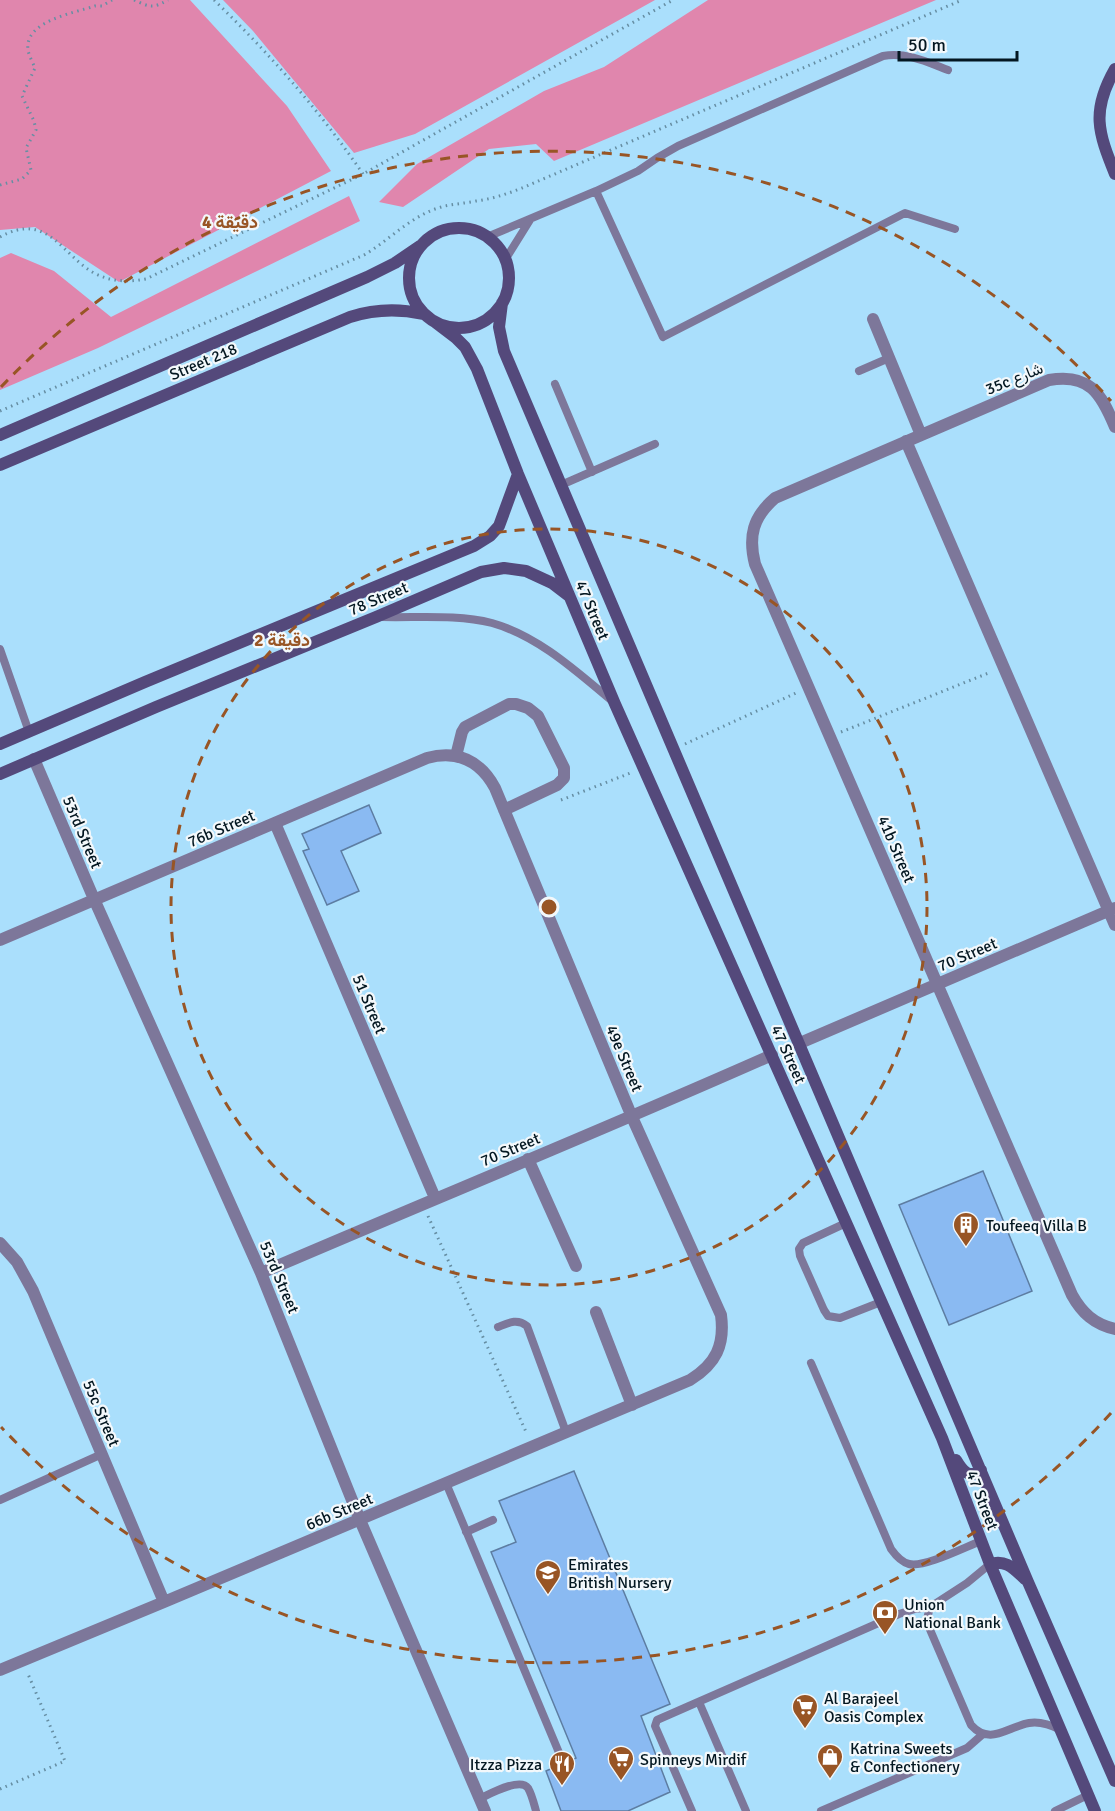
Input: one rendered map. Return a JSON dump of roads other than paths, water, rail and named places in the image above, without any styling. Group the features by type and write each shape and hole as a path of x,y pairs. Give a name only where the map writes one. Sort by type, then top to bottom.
{"street":[{"path":"1115,69 1105,86 1100,104 1099,124 1102,142 1115,174"},
{"path":"0,435 381,270 420,246 431,236 445,230 459,228 474,231 487,237 498,248 505,260 508,275 507,289 496,312 478,324 456,328 435,322 423,314 409,288 412,258 420,246"},
{"name":"47 Street","path":"502,303 499,327 504,351 1028,1582 1115,1781"},
{"name":"Street 218","path":"0,465 364,312 393,309 423,314"},
{"path":"873,319 921,435"},
{"name":"47 Street","path":"435,322 456,338 477,369 518,474 615,704 942,1438 990,1564 1095,1811"},
{"name":"35c شارع","path":"906,441 1049,380 1063,378 1076,379 1089,385 1099,394 1115,427"},
{"path":"906,441 1112,910 1115,925"},
{"name":"41b Street","path":"906,441 775,498 758,516 754,527 751,539 755,564 1072,1295 1084,1314 1103,1326 1115,1329"},
{"name":"78 Street","path":"0,744 474,546 490,536 499,526 518,474"},
{"name":"78 Street","path":"0,774 481,572 504,568 526,571 552,583 570,596"},
{"path":"456,756 465,727 509,704 522,705 538,716 564,768 564,778 557,785 504,810"},
{"name":"76b Street","path":"0,940 427,758 446,754 456,756"},
{"name":"49e Street","path":"456,756 466,759 483,771 495,788 632,1117 721,1315 721,1341 717,1353 711,1364 690,1380"},
{"name":"53rd Street","path":"34,759 261,1273 360,1520 482,1805"},
{"name":"51 Street","path":"275,823 435,1198"},
{"name":"70 Street","path":"800,1043 1112,910"},
{"name":"70 Street","path":"261,1273 632,1117 772,1055"},
{"path":"528,1159 576,1266"},
{"name":"55c Street","path":"0,1243 16,1262 33,1291 164,1602"},
{"path":"596,1312 632,1405"},
{"name":"66b Street","path":"0,1670 690,1380"},
{"path":"942,1438 965,1472 973,1475 981,1470"},
{"path":"990,1564 1002,1562 1008,1564 1028,1582"}],"lane":[{"path":"487,237 596,191 638,171 678,146 883,56 892,54 911,56 948,70"},
{"path":"596,191 663,337 905,213 955,229"},
{"path":"505,260 531,219"},
{"path":"859,371 889,358"},
{"path":"555,384 592,472"},
{"path":"561,485 655,444"},
{"path":"376,617 465,619 492,624 534,642 615,704"},
{"path":"0,649 29,732"},
{"path":"846,1223 803,1243 799,1249 800,1256 828,1316 836,1318 881,1302"},
{"path":"498,1327 513,1321 527,1326 566,1432"},
{"path":"811,1363 886,1538 896,1556 902,1562 918,1565 981,1540"},
{"path":"0,1500 102,1454"},
{"path":"447,1483 560,1755"},
{"path":"466,1532 493,1520"},
{"path":"692,1811 655,1723 657,1720 899,1614 930,1607 968,1583 990,1564"},
{"path":"930,1607 927,1613 928,1625 971,1725 976,1731 982,1734 997,1734 1037,1722 1054,1726 1062,1731"},
{"path":"699,1702 746,1811"},
{"path":"821,1811 967,1748 982,1734"},
{"path":"482,1805 515,1784 522,1784 527,1788 536,1811"},
{"path":"1055,1811 1088,1795"}],"place":[{"name":"Toufeeq Villa B","path":"966,1248"},
{"name":"Emirates British Nursery","path":"548,1596"},
{"name":"Union National Bank","path":"885,1636"},
{"name":"Al Barajeel Oasis Complex","path":"805,1730"},
{"name":"Katrina Sweets & Confectionery","path":"830,1780"},
{"name":"Spinneys Mirdif","path":"621,1782"},
{"name":"Itzza Pizza","path":"562,1787"}]}
